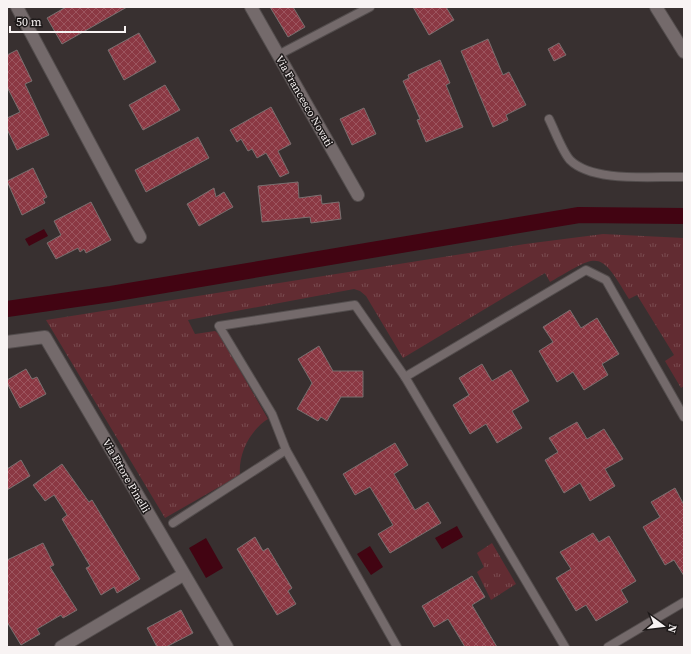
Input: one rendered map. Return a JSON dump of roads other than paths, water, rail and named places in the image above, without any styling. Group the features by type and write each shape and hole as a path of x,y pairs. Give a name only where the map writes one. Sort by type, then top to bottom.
{"street":[{"path":"17,7 140,237"},
{"name":"Via Francesco Novati","path":"251,7 358,195"},
{"path":"656,7 684,52"},
{"name":"Via Ettore Pinelli","path":"7,342 45,337 183,575 227,647"},
{"path":"61,647 183,575"}],"lane":[{"path":"278,56 370,7"},
{"path":"549,119 569,159 585,170 613,176 684,177"},
{"path":"405,378 586,270 606,280 684,417"},
{"path":"397,647 286,450 272,414 219,326 355,305 405,378 565,647"},
{"path":"173,523 286,450"},
{"path":"608,647 684,602"}],"waterway":[{"path":"7,309 111,294 579,215 684,216"}]}
